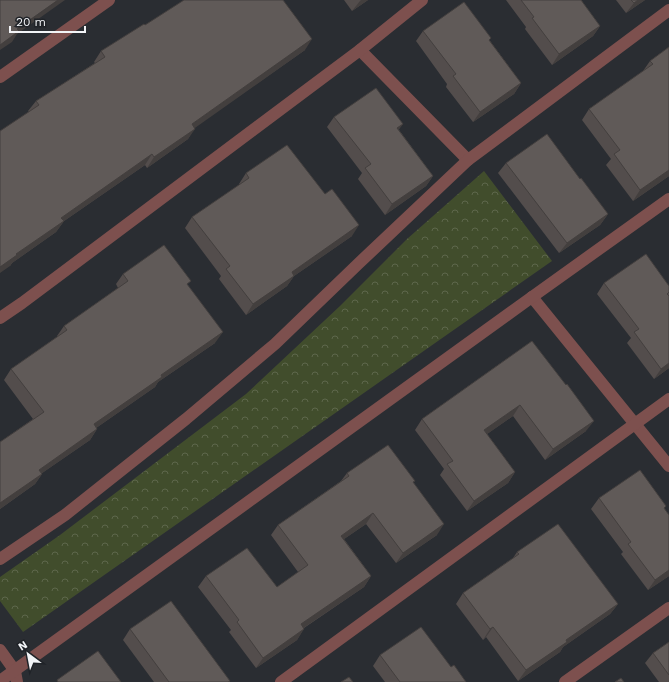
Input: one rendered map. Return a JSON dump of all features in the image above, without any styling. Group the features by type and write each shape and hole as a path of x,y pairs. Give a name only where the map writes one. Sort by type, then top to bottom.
{"street":[{"path":"0,77 109,0"},
{"path":"0,318 360,50 422,0"},
{"path":"0,559 65,515 186,419 275,344 468,160 669,10"},
{"path":"360,50 468,160"},
{"path":"0,682 16,677 532,297 669,199"},
{"path":"532,297 669,466"},
{"path":"281,682 669,400"},
{"path":"565,682 669,608"},
{"path":"0,650 16,677"}],"green space":[{"path":"484,171 552,261 23,632 0,601 0,577 60,535 246,394 340,306 407,239"}],"building":[{"path":"0,0 58,0 17,29 19,31 0,45"},
{"path":"184,0 283,0 312,39 192,124 195,129 154,157 152,154 61,218 64,221 16,254 17,255 0,267 0,131 39,105 36,101 105,57 101,51"},
{"path":"521,0 581,0 600,26 559,54 532,18 534,17"},
{"path":"631,0 638,0 634,3"},
{"path":"464,2 491,38 489,40 521,83 480,112 453,76 456,74 423,31"},
{"path":"669,47 669,170 640,190 614,154 620,150 589,109 653,64 650,61"},
{"path":"376,88 403,124 397,128 433,176 392,204 365,168 371,164 334,117"},
{"path":"547,134 608,214 567,243 506,163"},
{"path":"287,145 325,194 332,189 359,225 292,272 294,276 253,304 226,269 230,266 192,217 249,178 246,173"},
{"path":"164,245 191,281 187,284 223,332 161,375 162,377 94,424 97,429 39,470 42,474 0,503 0,442 44,412 11,369 67,330 64,326 128,281 123,274"},
{"path":"646,254 669,286 669,292 667,294 669,296 669,363 661,369 634,332 639,329 604,283"},
{"path":"532,341 566,385 567,384 594,421 553,449 520,405 484,430 515,472 474,501 447,464 453,461 422,419"},
{"path":"388,445 415,481 413,482 444,524 403,553 373,513 341,536 371,576 301,624 304,629 263,658 237,622 239,620 206,576 247,548 277,587 308,565 278,525 349,476 347,473"},
{"path":"640,470 666,506 664,508 669,515 669,570 655,580 628,544 631,542 599,498"},
{"path":"558,524 618,604 526,670 493,627 490,629 463,593 519,554 517,552"},
{"path":"171,601 230,681 169,682 130,629"},
{"path":"421,627 451,667 454,665 466,682 400,682 380,655"},
{"path":"669,642 669,675 653,653"},
{"path":"98,651 121,682 58,682 57,680"},
{"path":"349,677 353,682 341,682"},
{"path":"621,678 624,682 615,682"}]}
